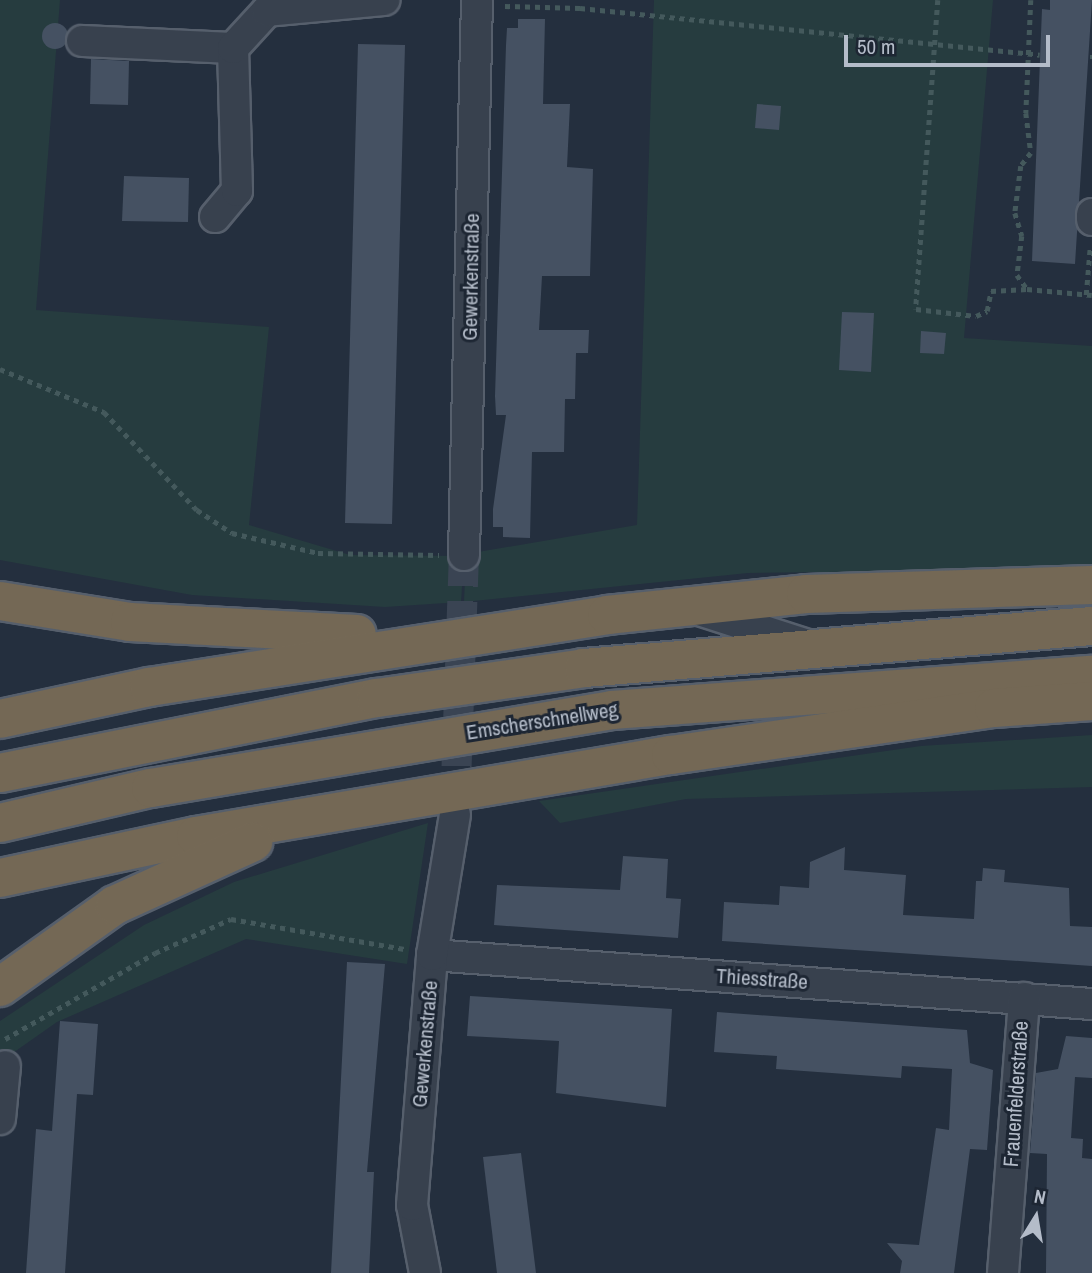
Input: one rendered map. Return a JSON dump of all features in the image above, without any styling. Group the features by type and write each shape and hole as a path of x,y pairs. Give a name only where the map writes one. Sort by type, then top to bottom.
{"highway":[{"path":"0,719 149,687 457,635 689,607 929,587 1092,585"},
{"path":"0,601 130,622 457,635"},
{"path":"0,773 377,698 808,645 1092,626"},
{"name":"Emscherschnellweg","path":"0,823 165,786 612,710 1092,675"},
{"path":"0,878 369,805 858,726 1092,701"},
{"path":"0,987 125,899 272,835 369,805"}],"street":[{"path":"215,217 237,191 233,48 253,6 384,0"},
{"name":"Gewerkenstraße","path":"464,555 477,3"},
{"path":"82,41 233,48"},
{"path":"1092,214 1092,220"},
{"path":"689,607 808,645"},
{"name":"Gewerkenstraße","path":"425,1273 412,1205 432,955 455,815"},
{"name":"Thiesstraße","path":"432,955 1092,1004"},
{"name":"Frauenfelderstraße","path":"1003,1273 1024,998"},
{"path":"0,1119 2,1055"}],"path":[{"path":"938,0 916,309 976,316 987,311 991,291 1027,289 1089,295 1092,220"},
{"path":"1027,289 1017,275 1022,236 1015,213 1021,166 1031,153 1028,54 1031,0"},
{"path":"477,3 580,8 1040,55"},
{"path":"0,369 104,412 197,510 232,533 317,552 464,555"},
{"path":"2,1055 132,966 231,919 432,955"}],"green space":[{"path":"0,0 60,0 36,310 269,327 249,525 350,555 464,556 461,602 385,607 192,595 0,560"},
{"path":"654,0 993,0 964,338 1092,346 1092,569 748,573 464,602 466,554 637,525"},
{"path":"1092,735 1092,787 686,799 560,823 539,801 921,746"},
{"path":"428,823 407,964 246,939 57,1022 0,1062 0,1021 144,925 234,882"}],"building":[{"path":"1050,0 1092,0 1075,264 1032,261 1042,9 1050,10"},
{"path":"518,19 545,19 543,104 570,104 567,167 593,169 590,276 542,276 539,330 589,330 588,353 576,353 575,399 565,399 564,452 532,452 530,538 503,537 503,527 493,527 506,415 496,415 495,396 506,45 507,28 518,28"},
{"path":"55,23 64,27 68,36 64,45 55,49 46,45 42,36 46,27"},
{"path":"358,44 405,45 392,524 345,523"},
{"path":"91,59 129,61 128,105 90,104"},
{"path":"757,104 781,106 779,130 755,128"},
{"path":"124,176 189,178 188,222 122,221"},
{"path":"842,312 874,313 871,372 839,370"},
{"path":"921,331 946,333 944,354 920,353"},
{"path":"845,847 844,870 906,875 903,915 974,919 976,881 982,881 983,868 1005,870 1004,882 1069,888 1070,926 1092,927 1092,966 722,941 724,902 779,905 780,886 809,888 810,862"},
{"path":"623,856 668,859 666,898 681,899 678,938 494,925 497,885 620,890"},
{"path":"347,962 385,964 367,1172 374,1172 369,1273 331,1273"},
{"path":"470,996 672,1009 666,1107 556,1093 559,1041 467,1036"},
{"path":"717,1012 967,1030 970,1063 993,1070 987,1150 970,1149 954,1273 900,1273 902,1261 887,1243 919,1245 936,1128 949,1130 952,1069 902,1066 901,1078 776,1069 777,1056 714,1052"},
{"path":"60,1021 98,1024 93,1095 77,1094 65,1273 26,1273 36,1129 52,1131"},
{"path":"1066,1036 1092,1038 1092,1078 1075,1077 1071,1138 1083,1139 1082,1158 1092,1159 1092,1273 1046,1273 1047,1154 1030,1153 1036,1073 1058,1069"},
{"path":"521,1153 536,1273 497,1273 483,1157"}],"tunnel":[{"path":"455,811 464,555"}]}
